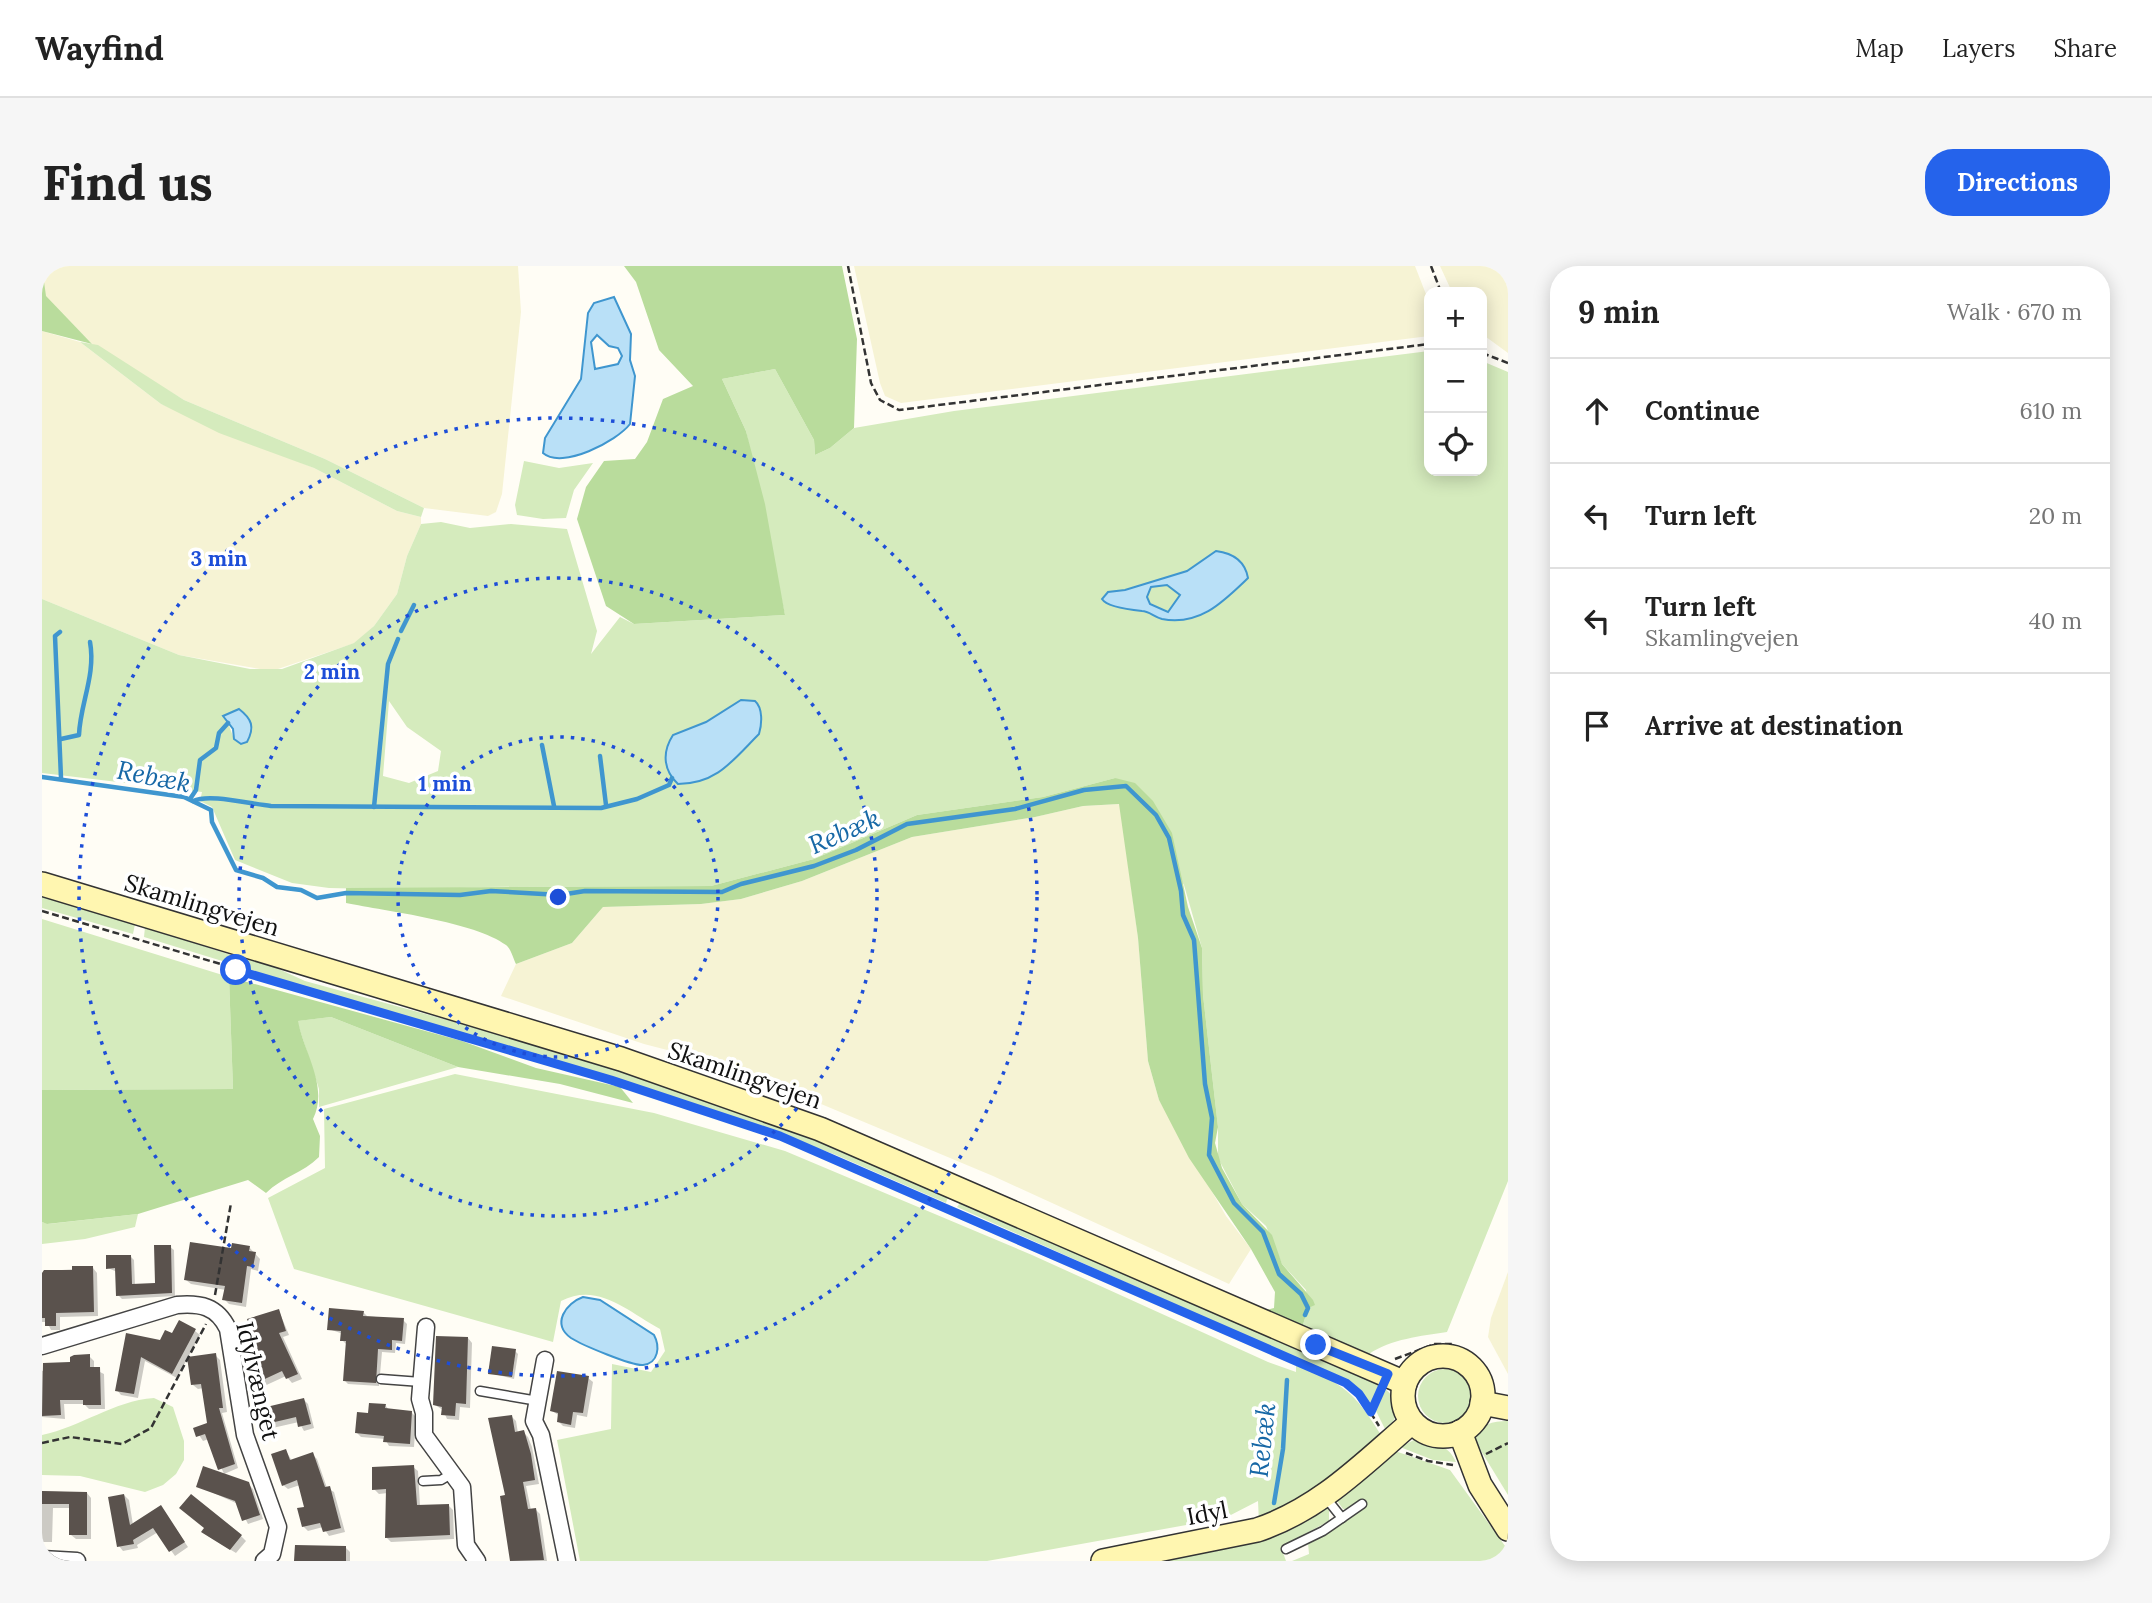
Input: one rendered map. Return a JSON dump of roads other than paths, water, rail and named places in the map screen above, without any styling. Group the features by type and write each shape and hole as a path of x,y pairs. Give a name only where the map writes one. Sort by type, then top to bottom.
{"street":[{"name":"Skamlingvejen","path":"42,884 621,1059 820,1129 1396,1379"},
{"name":"Idylvænget","path":"42,1346 177,1305 196,1304 213,1310 228,1329 245,1435 278,1527 272,1559"},
{"path":"426,1327 421,1382 424,1435 462,1487 466,1545 478,1561"},
{"path":"1439,1356 1451,1356 1462,1361 1479,1379 1482,1403 1474,1420 1460,1432 1439,1436 1429,1434 1412,1422 1396,1379 1418,1364 1439,1356"},
{"path":"545,1360 534,1421 541,1435 566,1561"},
{"path":"1482,1403 1508,1408"},
{"name":"Idyl","path":"1103,1561 1257,1530 1280,1522 1325,1497 1412,1422"},
{"path":"1460,1432 1480,1485 1508,1529"},
{"path":"42,1559 78,1561"}],"lane":[{"path":"381,1380 421,1382"},
{"path":"480,1391 538,1401"},
{"path":"423,1481 441,1480 453,1473"},
{"path":"1325,1497 1342,1518"},
{"path":"1286,1549 1362,1504"}],"water":[{"path":"614,297 631,334 630,360 635,376 630,424 614,438 589,451 563,458 552,457 543,453 545,438 581,379 588,313 594,303","holes":["597,335 609,346 618,348 622,356 618,364 595,369 591,342"]},
{"path":"1216,551 1237,559 1248,578 1210,610 1188,619 1162,619 1145,611 1114,606 1102,599 1108,592 1125,590 1187,571","holes":["1167,585 1180,595 1168,612 1150,604 1147,597 1151,587"]},
{"path":"741,700 755,701 758,704 761,716 759,734 714,775 692,783 678,784 669,773 666,761 667,748 673,735 706,722"},
{"path":"239,709 247,716 251,728 247,742 241,744 234,739 233,729 223,716"},
{"path":"583,1297 600,1300 654,1335 657,1344 655,1358 648,1364 637,1364 571,1338 562,1327 563,1314 571,1304"}],"waterway":[{"path":"401,631 414,605"},
{"path":"60,632 55,636 61,778"},
{"path":"374,807 388,664 398,639"},
{"path":"61,739 79,735 91,666 90,642"},
{"path":"190,799 196,790 200,760 216,748 219,733 228,723"},
{"path":"542,745 554,806"},
{"path":"600,756 606,805"},
{"name":"Rebæk","path":"42,777 184,797 211,810 212,822 236,870 263,878 277,887 301,890 317,898 346,893 460,895 491,891 560,895 585,891 722,892 741,884 814,866 856,850 907,824 1015,809 1084,790 1126,786 1156,815 1169,838 1181,891 1183,915 1194,940 1205,1084 1212,1118 1209,1155 1234,1203 1263,1232 1279,1274 1301,1294 1308,1308 1305,1315"},
{"path":"193,801 209,798 271,806 601,808 637,799 669,785 672,778"},
{"name":"Rebæk","path":"1274,1503 1283,1449 1287,1380"}]}
